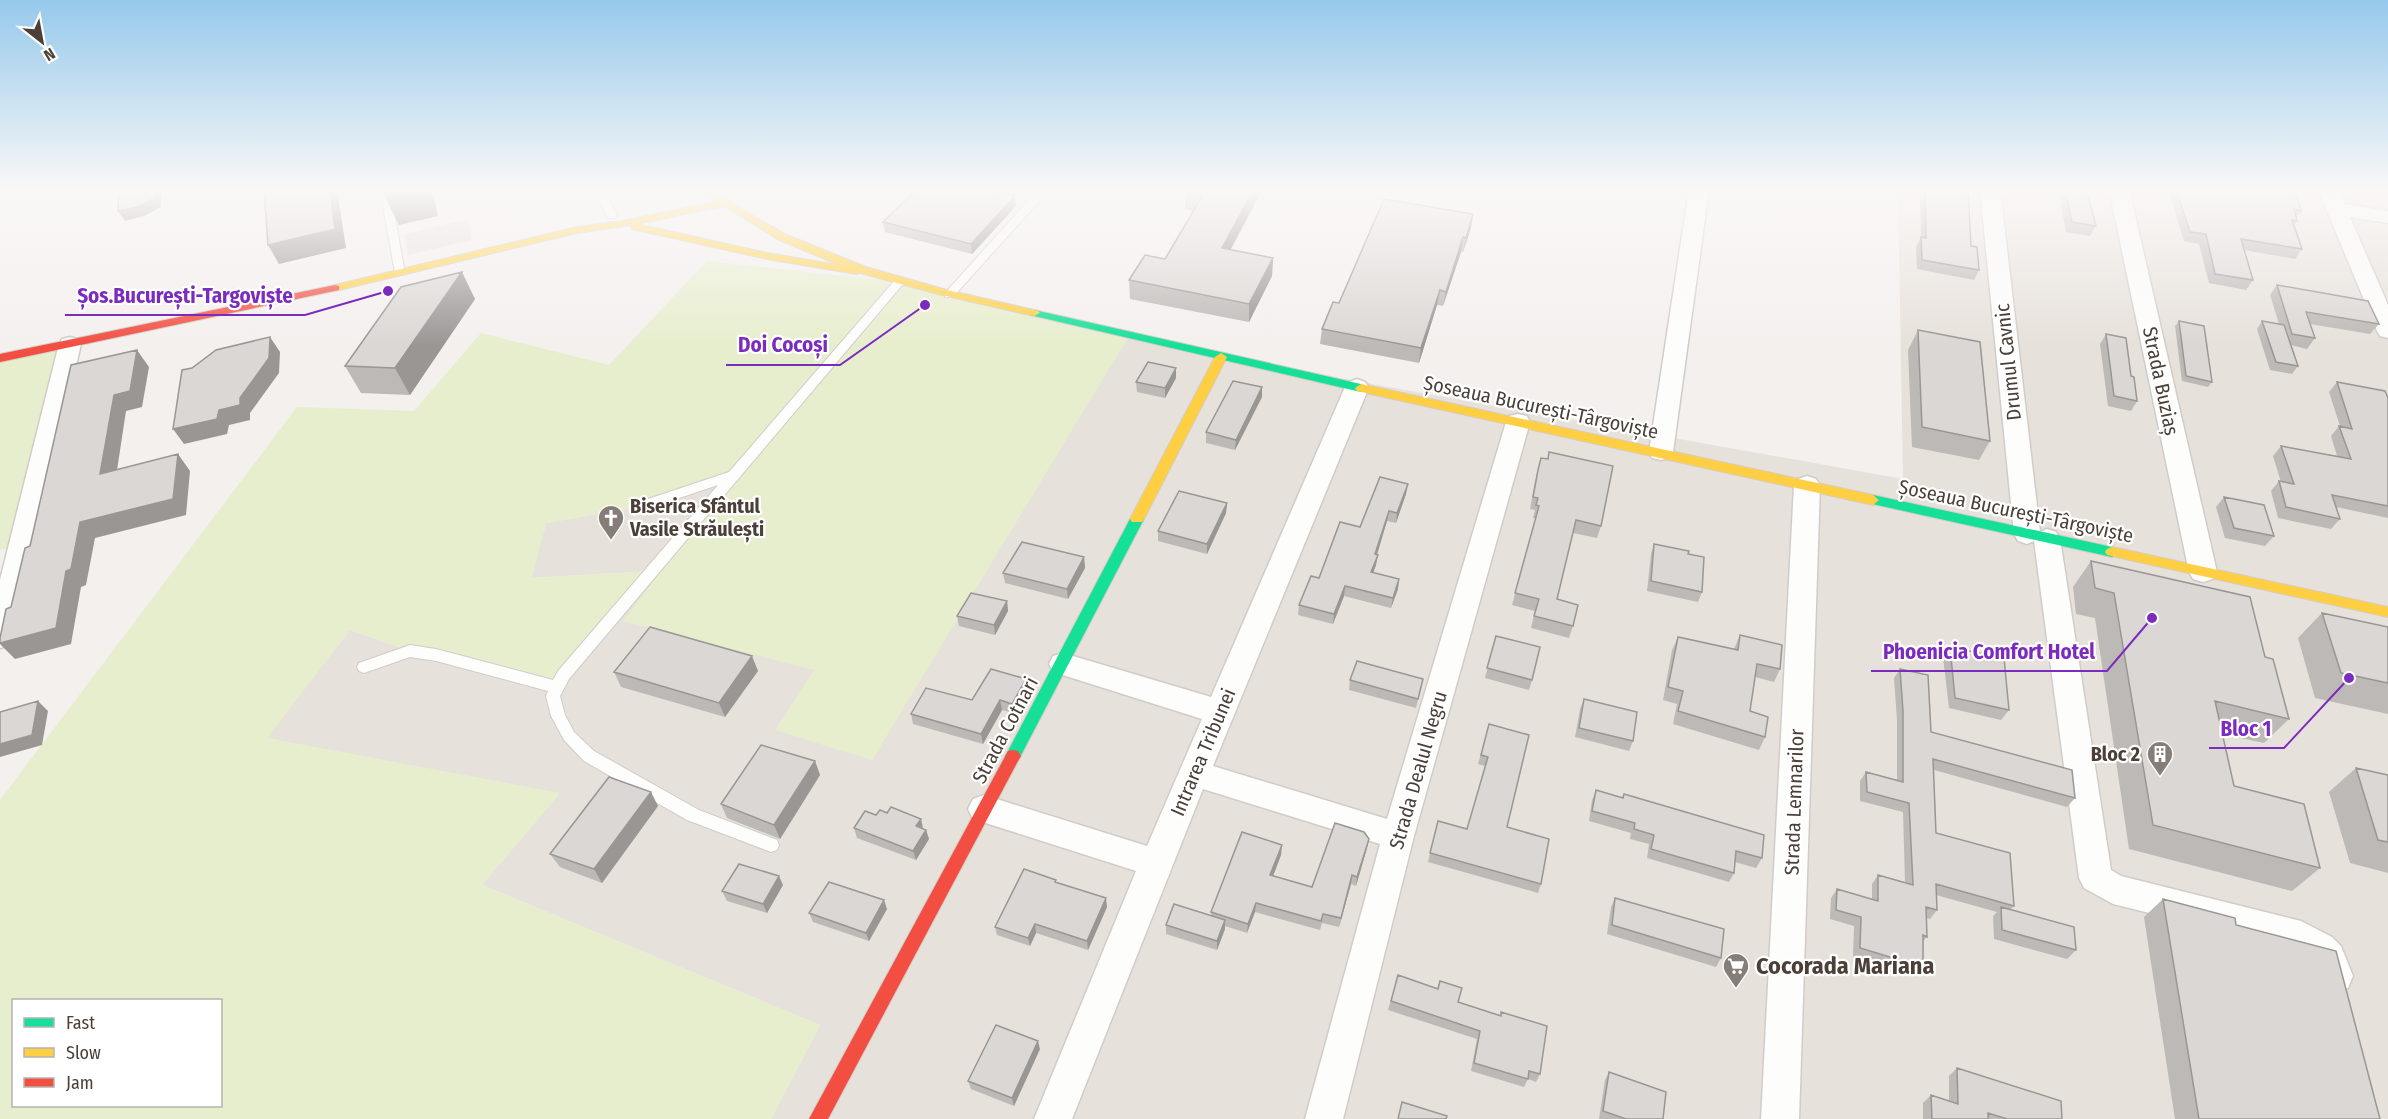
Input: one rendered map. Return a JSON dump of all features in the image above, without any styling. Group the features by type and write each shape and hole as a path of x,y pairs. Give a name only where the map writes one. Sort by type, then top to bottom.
{"main road":[{"path":"0,358 400,273 532,241"},
{"path":"705,241 766,256 856,271"},
{"name":"Șoseaua București-Târgoviște","path":"789,241 856,271 949,295 1357,387 2388,612"},
{"name":"Strada Cotnari","path":"818,1119 1063,664 1221,357"}],"street":[{"path":"1660,452 1691,241"},
{"name":"Drumul Cavnic","path":"1997,241 2037,536 2096,878 2113,889 2289,932 2308,941 2329,957 2343,1002"},
{"name":"Strada Buziaș","path":"2130,241 2203,572"},
{"path":"2351,241 2386,320"},
{"path":"0,637 70,344"},
{"name":"Intrarea Tribunei","path":"1053,1119 1156,862 1357,387"},
{"name":"Strada Dealul Negru","path":"1324,1119 1398,836 1518,422"},
{"name":"Strada Lemnarilor","path":"1780,1119 1808,485"},
{"path":"1063,664 1220,712"},
{"path":"1194,773 1398,836"},
{"path":"984,809 1156,862"}],"lane":[{"path":"394,241 400,273"},
{"path":"949,295 997,241"},
{"path":"771,845 693,815 590,756 569,736 558,716 553,696 563,675 899,282"},
{"path":"638,507 733,475"},
{"path":"364,667 410,651 436,655 557,687"}],"shaded area":[{"path":"406,241 467,241 408,255"},
{"path":"1899,241 2388,241 2388,1119 771,1119 820,1025 482,885 559,794 266,738 350,630 410,651 651,571 531,578 546,523 638,507 1129,336 1205,354 1903,479"}],"green space":[{"path":"707,261 899,282 1129,336 872,760 775,730 814,670 623,621 732,476 638,507 546,523 532,578 652,571 557,687 410,651 350,630 267,738 560,793 482,885 820,1025 771,1119 0,1119 0,800 297,407 414,411 481,333 609,365"},
{"path":"70,344 22,544 0,550 0,358"}],"building":[{"path":"268,241 284,241 268,245"},
{"path":"1176,241 1226,241 1222,248 1273,258 1249,304 1129,280 1145,255 1165,259"},
{"path":"1366,241 1462,241 1446,292 1440,290 1421,348 1322,329 1333,302 1339,303"},
{"path":"1921,241 1971,241 1971,246 1977,247 1979,270 1922,260"},
{"path":"2208,241 2242,241 2253,280 2215,274"},
{"path":"2255,241 2299,241 2302,249"},
{"path":"462,272 395,368 345,366 401,287"},
{"path":"2277,285 2368,301 2379,324 2306,312 2315,338 2292,334"},
{"path":"2179,321 2204,326 2212,382 2186,376"},
{"path":"2262,321 2284,325 2298,366 2276,362"},
{"path":"1918,330 1980,342 1990,441 1922,427"},
{"path":"2106,334 2126,338 2137,401 2114,396"},
{"path":"270,337 269,358 240,398 240,405 219,410 217,419 173,429 182,370 192,368 216,350"},
{"path":"137,350 130,391 114,395 100,474 178,454 173,499 80,522 71,569 66,571 56,628 0,643 6,609 11,607 25,548 30,546 71,365"},
{"path":"1148,362 1176,368 1165,388 1136,382"},
{"path":"1233,381 1262,387 1236,440 1206,432"},
{"path":"2337,382 2385,391 2388,398 2388,506 2332,495 2340,519 2286,507 2279,481 2294,484 2281,446 2351,459 2339,426 2352,429"},
{"path":"1549,452 1613,466 1601,526 1576,520 1557,599 1578,605 1573,626 1534,616 1539,599 1515,593 1539,506 1536,505 1538,498 1533,497 1538,470 1541,458 1548,459"},
{"path":"1380,477 1408,484 1397,513 1389,511 1375,554 1378,555 1371,572 1399,579 1393,598 1345,586 1334,614 1299,605 1311,576 1319,578 1340,522 1360,527"},
{"path":"1179,491 1227,503 1207,544 1158,531"},
{"path":"2224,497 2264,505 2274,536 2234,528"},
{"path":"1022,542 1084,557 1067,589 1003,573"},
{"path":"1654,544 1689,551 1688,554 1704,557 1702,592 1651,581"},
{"path":"2091,561 2250,597 2265,657 2273,659 2289,719 2215,701 2234,786 2304,804 2320,868 2153,825 2114,593 2095,588"},
{"path":"971,593 1007,601 994,625 957,616"},
{"path":"2322,613 2388,627 2388,683 2341,673"},
{"path":"650,627 752,656 719,703 614,672"},
{"path":"1740,635 1782,645 1780,669 1757,664 1750,711 1768,717 1765,737 1678,711 1683,691 1668,687 1678,637 1738,650"},
{"path":"1496,636 1540,647 1532,680 1487,668"},
{"path":"1950,647 2004,658 2009,710 1955,698"},
{"path":"1357,661 1423,679 1418,699 1350,680"},
{"path":"991,669 1026,679 1012,704 1000,700 981,734 911,714 926,688 972,700"},
{"path":"1900,669 1928,675 1931,732 2072,770 2075,798 1933,759 1936,833 2010,853 2014,906 1936,884 1937,910 1926,907 1927,937 1923,935 1923,967 1860,948 1861,917 1836,910 1837,889 1878,901 1878,875 1913,885 1909,803 1867,792 1866,772 1903,782 1903,711"},
{"path":"1584,699 1637,712 1633,741 1579,728"},
{"path":"38,701 32,735 0,744 0,712"},
{"path":"1489,724 1529,735 1507,827 1549,839 1541,884 1430,853 1438,821 1467,829 1488,757 1481,755"},
{"path":"761,745 815,761 774,825 721,804"},
{"path":"2356,768 2388,775 2388,842 2378,840"},
{"path":"609,777 651,792 594,869 550,854"},
{"path":"1596,790 1623,798 1624,794 1764,835 1762,858 1736,851 1734,873 1651,849 1654,835 1634,829 1635,823 1592,811"},
{"path":"891,807 921,819 916,826 926,830 913,851 854,828 865,811 876,815 880,810 887,813"},
{"path":"1335,823 1364,832 1369,839 1357,877 1352,875 1341,918 1323,914 1321,921 1256,903 1248,924 1211,912 1242,832 1282,845 1270,875 1312,887"},
{"path":"739,864 779,876 763,904 722,891"},
{"path":"1024,869 1056,880 1055,882 1106,898 1087,941 1035,924 1028,938 995,927"},
{"path":"829,882 884,900 866,933 809,913"},
{"path":"1615,898 1724,929 1721,958 1612,925"},
{"path":"2163,899 2235,918 2236,925 2336,951 2380,1119 2199,1119"},
{"path":"1174,904 1225,920 1217,941 1166,925"},
{"path":"2001,907 2074,927 2076,950 2002,930"},
{"path":"1398,975 1438,989 1440,981 1462,988 1458,1002 1501,1016 1501,1012 1547,1026 1540,1074 1529,1071 1528,1079 1474,1063 1480,1031 1391,1001"},
{"path":"996,1025 1038,1041 1012,1098 968,1081"},
{"path":"1957,1068 2061,1101 2062,1119 2007,1119 1988,1113 1988,1119 1932,1119 1931,1095 1958,1104"},
{"path":"1609,1072 1666,1092 1663,1119 1626,1119 1603,1111"},
{"path":"1402,1102 1447,1116 1446,1119 1398,1119"}],"traffic: fast":[{"path":"1034,313 1361,388"},
{"path":"1873,500 2112,552"},
{"path":"1013,756 1137,519"}],"traffic: slow":[{"path":"335,288 530,241"},
{"path":"700,241 767,256 856,271"},
{"path":"792,241 862,270 946,293 1034,313"},
{"path":"1137,519 1221,357"},
{"path":"1361,388 1873,500"},
{"path":"2112,552 2388,612"}],"traffic: jam":[{"path":"0,358 335,288"},
{"path":"818,1119 1013,756"}],"place":[{"name":"Șos.București-Targoviște","path":"388,291"},
{"name":"Doi Cocoși","path":"925,305"},
{"name":"Biserica Sfântul Vasile Străulești","path":"611,541"},
{"name":"Phoenicia Comfort Hotel","path":"2152,618"},
{"name":"Bloc 1","path":"2349,678"},
{"name":"Bloc 2","path":"2160,777"},
{"name":"Cocorada Mariana","path":"1736,989"}]}
